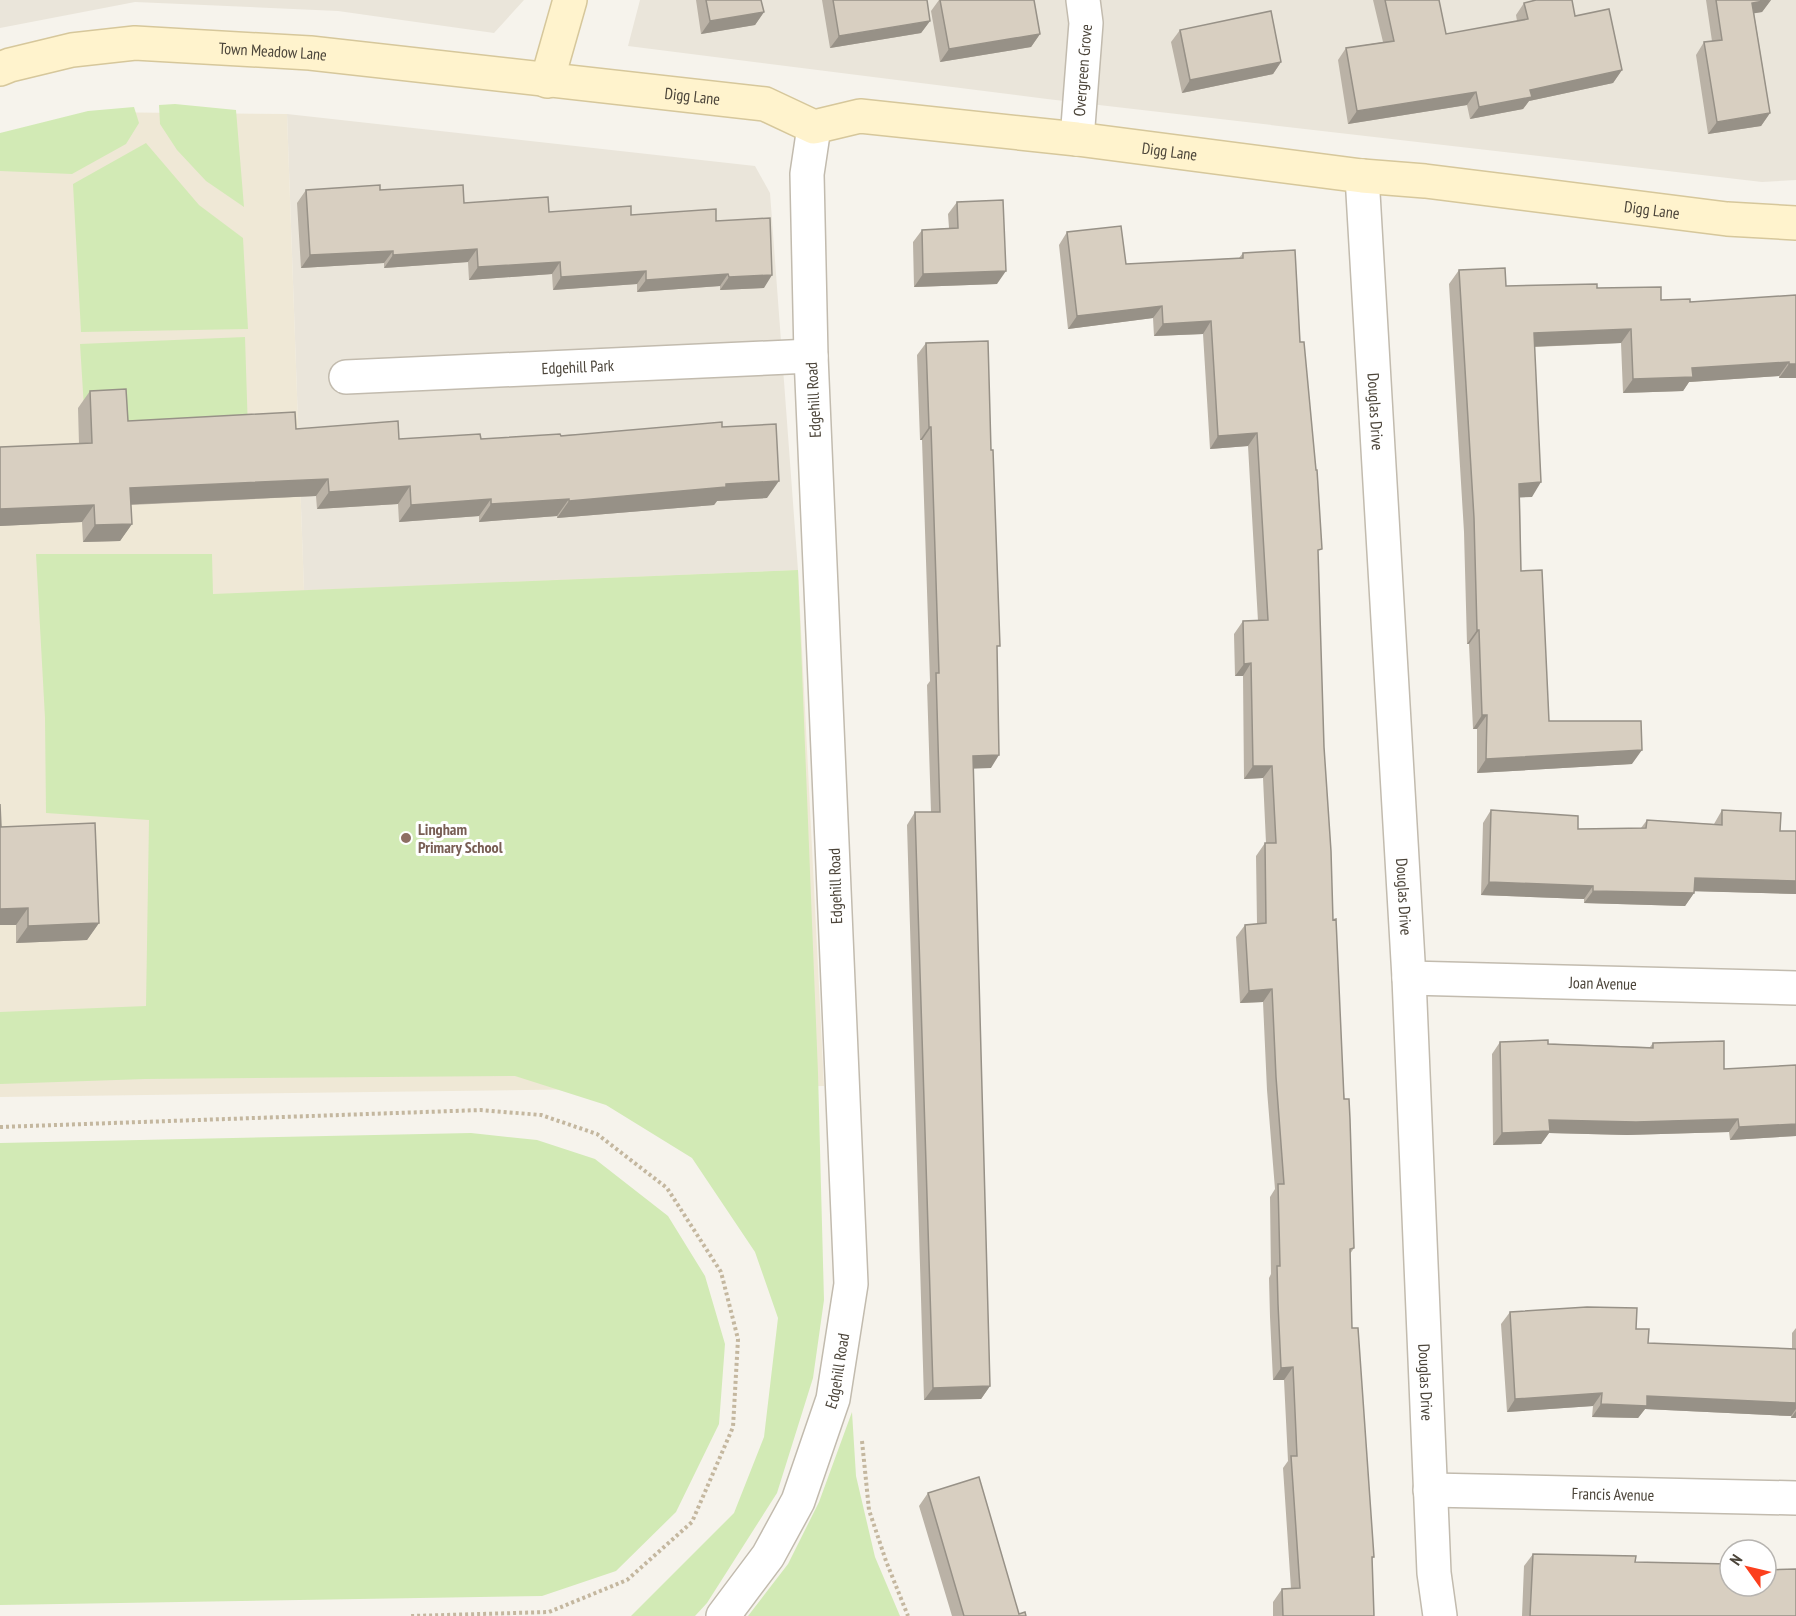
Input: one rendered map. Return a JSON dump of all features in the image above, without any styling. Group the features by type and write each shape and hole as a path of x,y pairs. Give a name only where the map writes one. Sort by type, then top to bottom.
{"street":[{"path":"547,81 570,0"},
{"name":"Overgreen Grove","path":"1077,139 1086,23 1083,0"},
{"name":"Town Meadow Lane","path":"0,69 72,50 135,43 310,53 547,81"},
{"name":"Digg Lane","path":"547,81 765,104 814,127 860,116 1077,139 1362,176 1425,181 1727,219 1796,223"},
{"name":"Edgehill Road","path":"723,1616 768,1556 798,1501 833,1399 851,1284 811,356 807,174 814,127"},
{"name":"Douglas Drive","path":"1362,176 1409,978 1434,1573 1440,1616"},
{"name":"Edgehill Park","path":"346,377 811,356"},
{"name":"Joan Avenue","path":"1409,978 1796,988"},
{"name":"Francis Avenue","path":"1431,1490 1796,1498"}],"path":[{"path":"0,1127 481,1110 541,1116 597,1134 667,1188 721,1272 738,1339 733,1426 692,1522 627,1580 549,1612 411,1616"},
{"path":"862,1439 869,1510 908,1616"}],"shaded area":[{"path":"0,0 524,0 494,33 338,11 135,2 0,28"},
{"path":"640,0 1796,0 1796,180 1762,182 1047,99 628,46"},
{"name":"Lingham Primary School","path":"87,112 287,114 304,590 798,570 824,1086 0,1097 0,145"},
{"path":"287,114 755,166 770,193 798,570 304,591"}],"green space":[{"path":"175,104 236,110 244,207 206,181 177,150 160,124 159,105"},
{"path":"134,107 139,123 126,144 72,174 0,171 0,133 88,111"},
{"path":"146,143 199,205 243,238 248,329 81,332 73,184"},
{"path":"245,337 248,431 116,438 84,408 80,344"},
{"name":"Lingham Primary School","path":"36,554 212,554 213,594 798,570 818,1073 824,1300 813,1378 777,1493 707,1603 695,1616 631,1616 734,1513 764,1437 778,1318 755,1252 692,1158 606,1105 515,1076 145,1079 0,1084 0,1012 146,1006 149,820 46,813 45,718"},
{"path":"471,1133 537,1140 595,1159 668,1216 705,1276 725,1344 719,1424 676,1512 616,1571 542,1596 0,1605 0,1143"},
{"path":"852,1412 856,1476 875,1557 900,1616 748,1616 788,1564 819,1502"}],"building":[{"path":"706,0 761,0 764,12 710,21"},
{"path":"833,0 927,0 930,21 839,36"},
{"path":"940,0 1034,0 1040,34 949,49"},
{"path":"1385,0 1439,0 1446,34 1528,19 1524,3 1536,0 1572,0 1575,16 1609,9 1622,70 1530,90 1532,97 1479,107 1476,92 1357,111 1346,48 1394,41"},
{"path":"1716,0 1769,0 1752,3 1770,113 1717,122 1704,42 1722,40"},
{"path":"1271,11 1281,62 1190,80 1180,30"},
{"path":"380,185 380,190 463,185 464,203 548,197 549,212 631,206 631,215 716,209 716,221 770,218 772,275 729,277 728,274 646,280 646,271 561,277 560,262 478,267 477,249 393,255 393,251 310,255 306,190"},
{"path":"1003,200 1006,271 923,274 922,230 958,228 957,202"},
{"path":"1121,226 1126,264 1243,258 1243,253 1295,250 1300,342 1304,342 1317,470 1322,549 1318,550 1324,747 1333,920 1336,919 1344,1099 1349,1099 1350,1119 1354,1248 1350,1249 1352,1328 1358,1328 1374,1557 1372,1557 1374,1616 1283,1616 1282,1589 1300,1588 1291,1456 1297,1456 1293,1367 1281,1368 1278,1304 1277,1266 1280,1266 1278,1184 1284,1184 1272,989 1249,991 1245,925 1266,923 1265,843 1276,843 1272,766 1253,766 1251,663 1244,664 1243,621 1268,620 1257,433 1218,436 1211,321 1163,324 1162,306 1077,316 1067,232"},
{"path":"1505,268 1506,286 1597,284 1597,288 1661,287 1661,300 1690,299 1690,302 1796,295 1796,364 1789,364 1789,362 1692,368 1693,377 1633,379 1631,329 1534,333 1541,482 1519,484 1521,571 1542,570 1549,721 1641,721 1642,750 1486,759 1487,715 1482,715 1474,518 1459,270"},
{"path":"988,341 1000,646 997,646 999,755 973,756 990,1386 933,1388 915,812 940,812 936,673 939,673 926,343"},
{"path":"126,389 128,421 295,412 296,429 398,421 399,439 480,434 481,439 560,434 561,436 722,422 722,427 776,424 779,481 726,484 726,487 569,501 569,499 491,504 491,499 411,505 410,486 329,492 328,479 130,488 132,524 95,525 94,505 0,509 0,447 92,443 90,391"},
{"path":"0,804 1,827 95,823 99,923 28,926 28,908 0,909"},
{"path":"1491,810 1578,816 1578,829 1646,828 1647,820 1722,825 1722,810 1781,813 1780,831 1796,831 1796,881 1695,878 1694,893 1593,891 1593,886 1489,882"},
{"path":"1548,1040 1548,1044 1653,1048 1653,1043 1724,1041 1724,1069 1796,1065 1796,1124 1739,1127 1738,1119 1636,1122 1549,1120 1550,1131 1502,1133 1500,1042"},
{"path":"1587,1307 1637,1308 1636,1329 1649,1329 1648,1343 1796,1349 1796,1403 1647,1396 1647,1406 1601,1404 1602,1393 1515,1399 1510,1312"},
{"path":"979,1477 1019,1614 1025,1612 1026,1616 964,1616 928,1493"},
{"path":"1533,1554 1636,1556 1635,1562 1718,1564 1718,1598 1778,1598 1778,1570 1796,1569 1796,1616 1530,1616"}],"place":[{"name":"Lingham Primary School","path":"406,838"}]}
